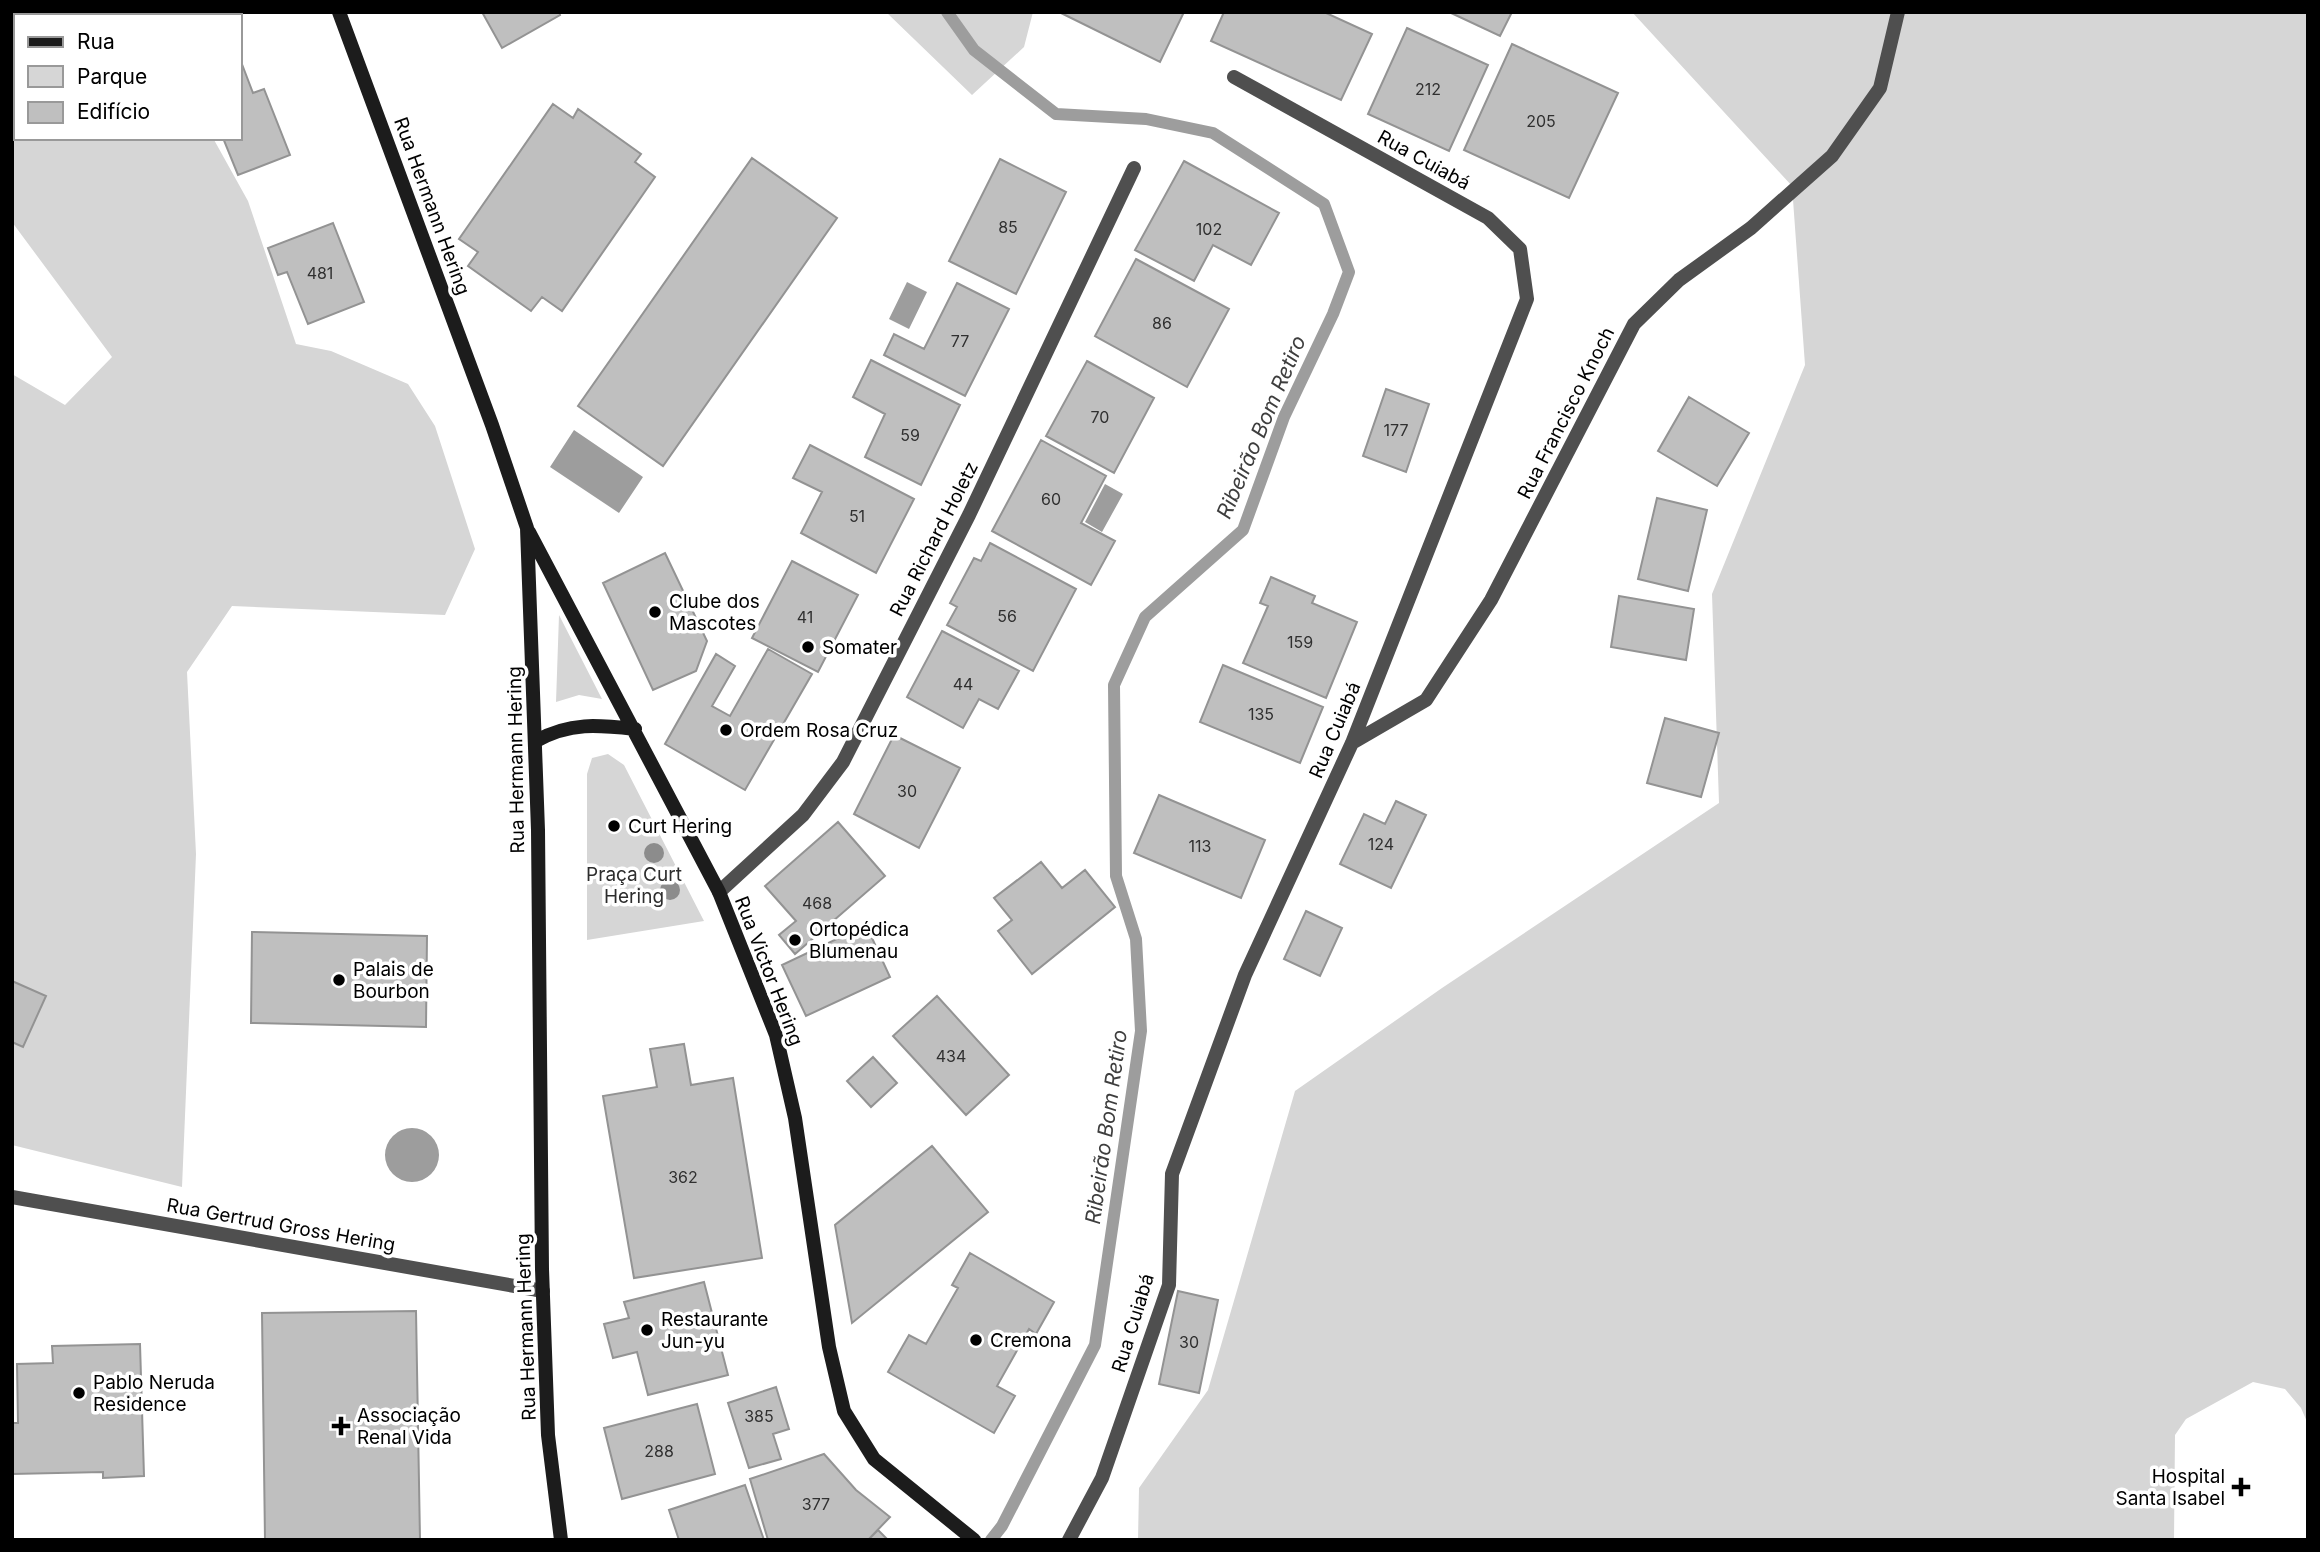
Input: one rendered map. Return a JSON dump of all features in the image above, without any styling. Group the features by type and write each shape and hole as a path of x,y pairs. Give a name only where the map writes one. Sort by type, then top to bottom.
{"street":[{"name":"Rua Hermann Hering","path":"339,12 492,425 527,528 536,741 543,1291 548,1435 561,1540"},
{"name":"Rua Francisco Knoch","path":"1352,743 1426,700 1491,600 1634,324 1679,280 1751,228 1832,156 1880,88 1898,12"},
{"name":"Rua Cuiabá","path":"1069,1540 1102,1478 1168,1285 1172,1174 1245,975 1352,743 1527,299 1520,249 1488,218 1234,76"},
{"name":"Rua Richard Holetz","path":"719,892 803,815 843,762 969,515 1134,168"},
{"name":"Rua Victor Hering","path":"527,528 719,892 776,1035 795,1118 829,1347 844,1411 874,1458 974,1540"},
{"path":"536,741 555,731 577,725 635,729"},
{"name":"Rua Gertrud Gross Hering","path":"12,1197 543,1291"}],"green space":[{"path":"12,12 98,14 14,14 14,140 214,140 248,201 296,344 331,351 408,384 435,426 475,549 445,615 232,606 187,672 196,854 182,1187 12,1145 12,374 65,405 112,357 12,222"},
{"path":"886,12 1033,12 1024,47 972,95"},
{"path":"1632,12 2308,12 2308,1424 2301,1408 2285,1389 2253,1382 2186,1419 2175,1435 2174,1540 1138,1540 1139,1488 1208,1390 1295,1091 1442,988 1719,803 1712,594 1805,365 1792,186"},
{"path":"559,615 602,699 579,695 556,702"},
{"name":"Praça Curt Hering","path":"608,754 624,765 704,921 587,940 587,774 592,758"}],"shaded area":[{"path":"907,282 927,292 909,329 889,319"},
{"path":"574,430 643,477 619,513 550,467"},
{"path":"1105,484 1123,494 1102,532 1085,522"},
{"path":"412,1128 431,1136 439,1155 431,1174 412,1182 393,1174 385,1155 393,1136"}],"building":[{"path":"147,12 178,14 148,14"},
{"path":"482,12 559,12 560,15 502,48"},
{"path":"1059,12 1184,12 1160,62"},
{"path":"1224,12 1324,12 1372,34 1341,100 1211,41"},
{"path":"1449,12 1512,12 1500,36"},
{"path":"1407,28 1488,65 1449,151 1368,114"},
{"path":"1512,44 1618,93 1569,198 1464,150"},
{"path":"242,64 253,93 264,89 290,155 238,175 224,140 242,140"},
{"path":"553,104 573,118 578,109 641,154 635,162 655,177 562,311 542,297 531,311 468,266 478,252 459,239"},
{"path":"752,158 837,218 663,466 578,406"},
{"path":"1000,159 1066,192 1016,294 949,261"},
{"path":"1184,161 1279,213 1251,265 1213,245 1194,281 1135,250"},
{"path":"333,223 364,302 308,324 287,272 278,275 268,248"},
{"path":"1136,259 1229,309 1187,387 1095,336"},
{"path":"957,283 1009,309 965,396 884,355 894,334 924,349"},
{"path":"871,360 960,405 921,485 865,457 885,414 853,397"},
{"path":"1087,361 1154,398 1114,473 1046,436"},
{"path":"1386,389 1429,404 1406,472 1363,456"},
{"path":"1689,397 1749,433 1717,486 1658,451"},
{"path":"1041,440 1106,476 1081,523 1115,541 1091,585 992,531"},
{"path":"810,445 914,499 876,573 801,533 822,492 793,478"},
{"path":"1657,498 1707,510 1688,591 1638,579"},
{"path":"990,543 1076,589 1033,671 947,625 957,607 950,603 974,558 981,561"},
{"name":"Clube dos Mascotes","path":"665,553 707,641 696,671 653,690 603,583"},
{"path":"792,561 858,595 818,672 752,638"},
{"path":"1271,577 1315,596 1312,603 1357,622 1326,698 1243,663 1268,606 1260,603"},
{"path":"1619,596 1694,609 1686,660 1611,647"},
{"path":"942,631 1019,671 998,709 979,699 963,728 907,697"},
{"name":"Ordem Rosa Cruz","path":"768,649 812,674 745,790 665,744 716,654 735,666 712,706 730,716"},
{"path":"1223,665 1323,707 1300,763 1200,722"},
{"path":"1665,718 1719,733 1701,797 1647,783"},
{"path":"894,735 960,768 919,848 854,814"},
{"path":"1159,795 1265,840 1241,898 1134,853"},
{"path":"1396,801 1426,815 1391,888 1340,864 1364,814 1385,824"},
{"path":"838,822 885,876 795,954 779,935 796,921 765,886"},
{"path":"1041,862 1062,888 1085,870 1115,907 1032,974 998,931 1012,920 994,898"},
{"path":"1306,911 1342,928 1320,976 1284,959"},
{"path":"866,925 890,977 806,1016 782,965"},
{"name":"Palais de Bourbon","path":"252,932 427,936 426,1027 251,1023"},
{"path":"12,981 46,996 23,1047 12,1042"},
{"path":"937,996 1009,1075 966,1115 893,1036"},
{"path":"684,1044 691,1085 733,1078 762,1258 634,1278 603,1096 657,1087 650,1049"},
{"path":"873,1057 897,1083 871,1107 847,1081"},
{"path":"932,1146 988,1212 852,1323 835,1225"},
{"name":"Cremona","path":"970,1253 1054,1302 1036,1334 1029,1329 997,1386 1015,1396 994,1433 888,1372 909,1335 926,1344 958,1288 952,1285"},
{"path":"704,1282 728,1375 648,1395 637,1352 613,1358 604,1324 629,1318 624,1302"},
{"path":"1178,1291 1218,1300 1199,1393 1159,1384"},
{"name":"Associação Renal Vida","path":"416,1311 420,1540 265,1540 262,1313"},
{"name":"Pablo Neruda Residence","path":"140,1344 144,1476 103,1478 103,1472 12,1474 12,1423 18,1423 17,1364 53,1363 52,1346"},
{"path":"776,1387 789,1429 773,1434 781,1459 749,1468 728,1403"},
{"path":"697,1404 715,1474 622,1499 604,1428"},
{"path":"824,1454 856,1490 890,1517 868,1540 768,1540 750,1479"},
{"path":"745,1485 764,1540 679,1540 669,1510"},
{"path":"878,1530 888,1540 868,1540"}],"waterway":[{"name":"Ribeirão Bom Retiro","path":"947,12 974,50 1056,114 1146,119 1213,133 1324,204 1349,272 1333,314 1284,417 1243,530 1145,617 1114,685 1116,876 1136,939 1141,1031 1095,1345 1002,1526 991,1540"}],"place":[{"name":"Clube dos Mascotes","path":"655,612"},
{"name":"Somater","path":"808,647"},
{"name":"Ordem Rosa Cruz","path":"726,730"},
{"name":"Curt Hering","path":"614,826"},
{"name":"Ortopédica Blumenau","path":"795,940"},
{"name":"Palais de Bourbon","path":"339,980"},
{"name":"Restaurante Jun-yu","path":"647,1330"},
{"name":"Cremona","path":"976,1340"},
{"name":"Pablo Neruda Residence","path":"79,1393"},
{"name":"Associação Renal Vida","path":"341,1426"},
{"name":"Hospital Santa Isabel","path":"2241,1487"}]}
